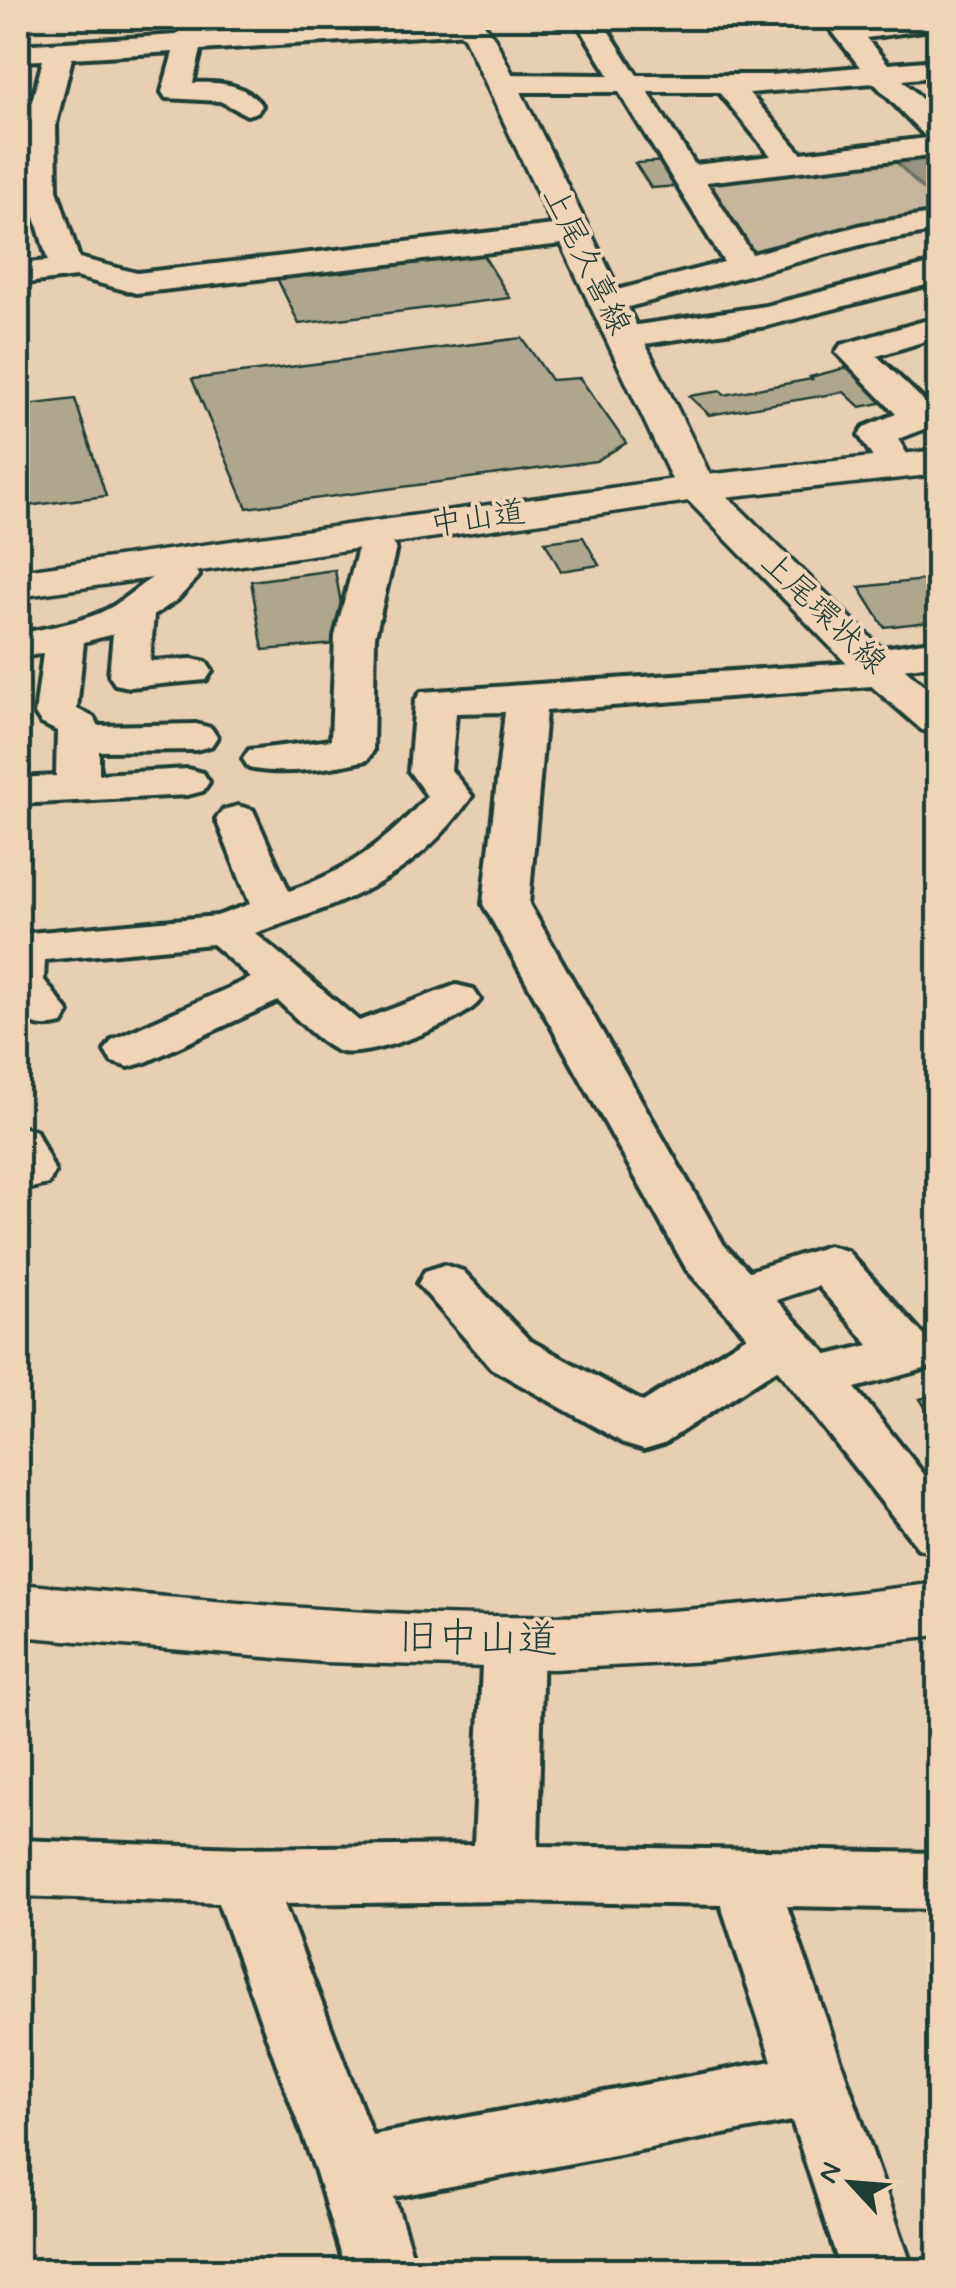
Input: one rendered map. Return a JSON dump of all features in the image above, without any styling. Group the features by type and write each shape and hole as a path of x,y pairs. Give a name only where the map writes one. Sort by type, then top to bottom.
{"main road":[{"name":"上尾久喜線","path":"467,21 480,38 571,232 703,495"},
{"name":"中山道","path":"18,598 378,548 703,495 938,462"},
{"name":"中山道","path":"18,584 703,495 938,477"},
{"name":"上尾環状線","path":"703,495 877,667 938,720"},
{"name":"旧中山道","path":"18,1610 367,1638 513,1642 628,1640 934,1620"}],"street":[{"path":"54,18 70,52 41,124 30,191 66,268"},
{"path":"117,18 118,50"},
{"path":"587,18 744,267"},
{"path":"841,25 938,20"},
{"path":"18,54 190,44 258,26 307,48 467,21"},
{"path":"841,25 938,132"},
{"path":"190,44 176,92 237,94 247,106"},
{"path":"500,82 810,82 938,68"},
{"path":"810,82 874,153"},
{"path":"726,83 793,163"},
{"path":"688,175 938,146"},
{"path":"613,317 744,267 862,235 938,222"},
{"path":"18,274 76,267 136,284 571,232"},
{"path":"613,317 768,316 938,272"},
{"path":"896,466 877,436 916,420 925,403 853,352 938,327"},
{"path":"264,759 352,751 355,636 378,548"},
{"path":"18,646 94,630 167,590 180,576"},
{"path":"135,608 128,674 192,671"},
{"path":"65,636 56,714 78,726 77,788"},
{"path":"45,1013 21,982 20,948 222,930 337,890 409,844 450,796 430,771 436,702 527,699 877,667 938,652"},
{"path":"527,699 506,904 704,1257 800,1359 938,1532"},
{"path":"78,739 196,737"},
{"path":"18,790 188,782"},
{"path":"238,820 275,911"},
{"path":"222,930 351,1038 413,1020 456,1000"},
{"path":"129,1051 283,981"},
{"path":"18,1143 30,1172 18,1174"},
{"path":"444,1284 510,1354 644,1428 800,1359 909,1354 828,1264 739,1293"},
{"path":"504,1872 513,1642"},
{"path":"18,1868 241,1876 504,1872 938,1881"},
{"path":"241,1876 351,2172 381,2270"},
{"path":"744,1878 877,2270"},
{"path":"351,2172 814,2085"}],"shaded area":[{"path":"938,152 938,204 893,158"},
{"path":"891,157 938,206 938,215 834,232 754,251 745,249 704,182"}],"building":[{"path":"666,161 681,186 651,188 635,163"},
{"path":"480,250 510,298 299,324 275,274"},
{"path":"522,338 551,380 580,378 626,443 596,461 247,508 192,379"},
{"path":"845,368 857,371 891,401 860,407 844,392 709,415 689,396 721,391 724,395 812,379"},
{"path":"75,399 106,496 18,507 18,406"},
{"path":"583,537 599,565 561,571 545,542"},
{"path":"335,570 348,643 263,650 251,581"},
{"path":"934,579 938,585 938,621 884,627 859,587"},
{"path":"938,1394 938,1428 920,1399"}]}
